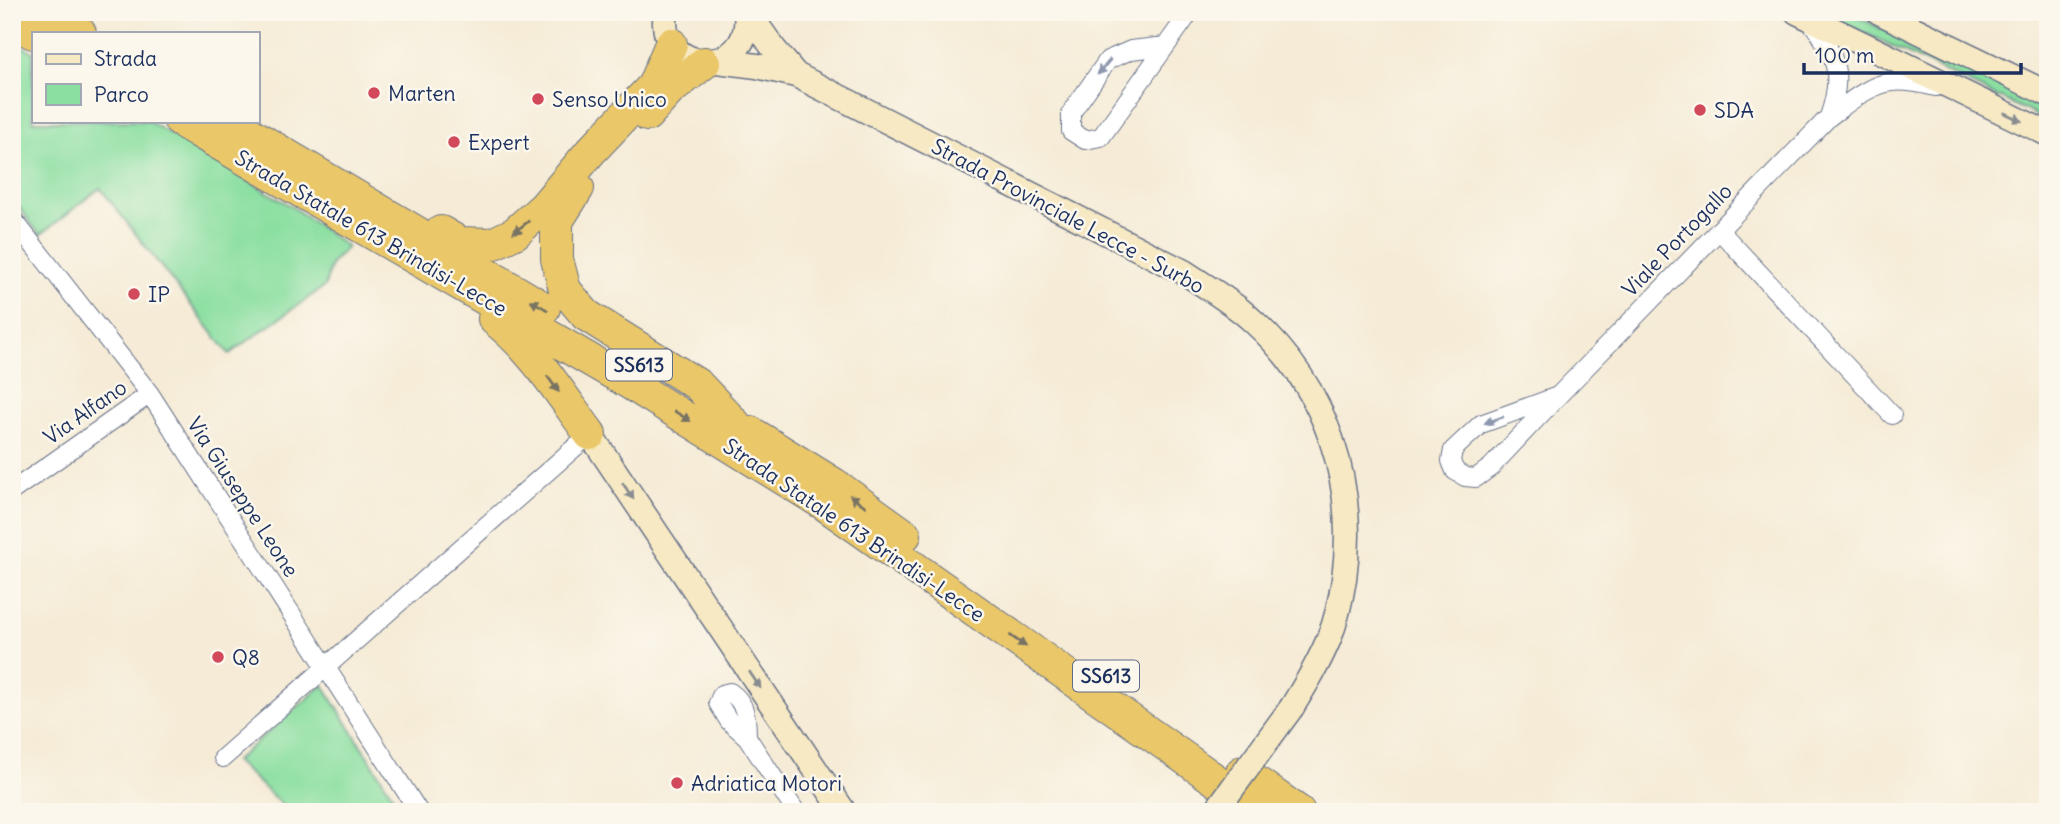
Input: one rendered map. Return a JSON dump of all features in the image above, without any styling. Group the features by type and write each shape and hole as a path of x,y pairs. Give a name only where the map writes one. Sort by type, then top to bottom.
{"highway":[{"path":"44,12 78,32"},
{"path":"12,21 32,32"},
{"path":"242,128 303,151 460,243 492,244 515,233 544,207 591,151 653,86 668,29"},
{"path":"710,62 670,90 581,183 557,221 557,259 565,290 586,315 698,385 735,424"},
{"name":"Strada Statale 613 Brindisi-Lecce","path":"182,122 626,381 824,504 1261,812"},
{"name":"Strada Statale 613 Brindisi-Lecce","path":"242,128 834,484 1298,812"},
{"path":"328,208 346,229 512,333 590,434"}],"street":[{"path":"645,12 668,29 680,54 691,60 710,62 729,56 738,47 745,36 747,12"},
{"name":"Strada Provinciale Lecce - Surbo","path":"747,12 796,75"},
{"path":"1166,46 1131,50 1108,60 1071,113 1071,131 1085,140 1101,137 1166,46 1190,12"},
{"path":"1879,12 2048,94"},
{"path":"1803,15 2048,134"},
{"path":"1803,15 1829,47 1835,61 1837,87 1829,117"},
{"name":"Strada Provinciale Lecce - Surbo","path":"710,62 757,66 796,75 1184,272 1254,321 1283,351 1308,387 1325,421 1339,463 1347,508 1347,553 1341,597 1331,635 1312,673 1292,707 1215,812"},
{"name":"Viale Portogallo","path":"1558,396 1480,424 1453,450 1451,461 1455,471 1465,477 1476,478 1492,467 1829,117 1870,90 1889,82 1914,82 1965,94"},
{"name":"Via Giuseppe Leone","path":"12,218 149,394 419,812"},
{"path":"1719,230 1892,415"},
{"name":"Via Alfano","path":"12,491 149,394"},
{"path":"223,758 590,434 844,812"},
{"path":"747,737 796,812"}],"green space":[{"path":"1821,12 1847,12 2048,108 2048,121"},
{"path":"12,40 32,51 32,122 150,122 294,208 347,247 331,264 325,286 229,354 100,188 40,235 12,198"},
{"path":"323,685 403,812 290,812 235,761"}],"place":[{"name":"Marten","path":"374,93"},
{"name":"Senso Unico","path":"538,99"},
{"name":"SDA","path":"1700,110"},
{"name":"Expert","path":"454,142"},
{"name":"IP","path":"134,294"},
{"name":"Q8","path":"218,657"},
{"name":"Adriatica Motori","path":"677,783"}]}
